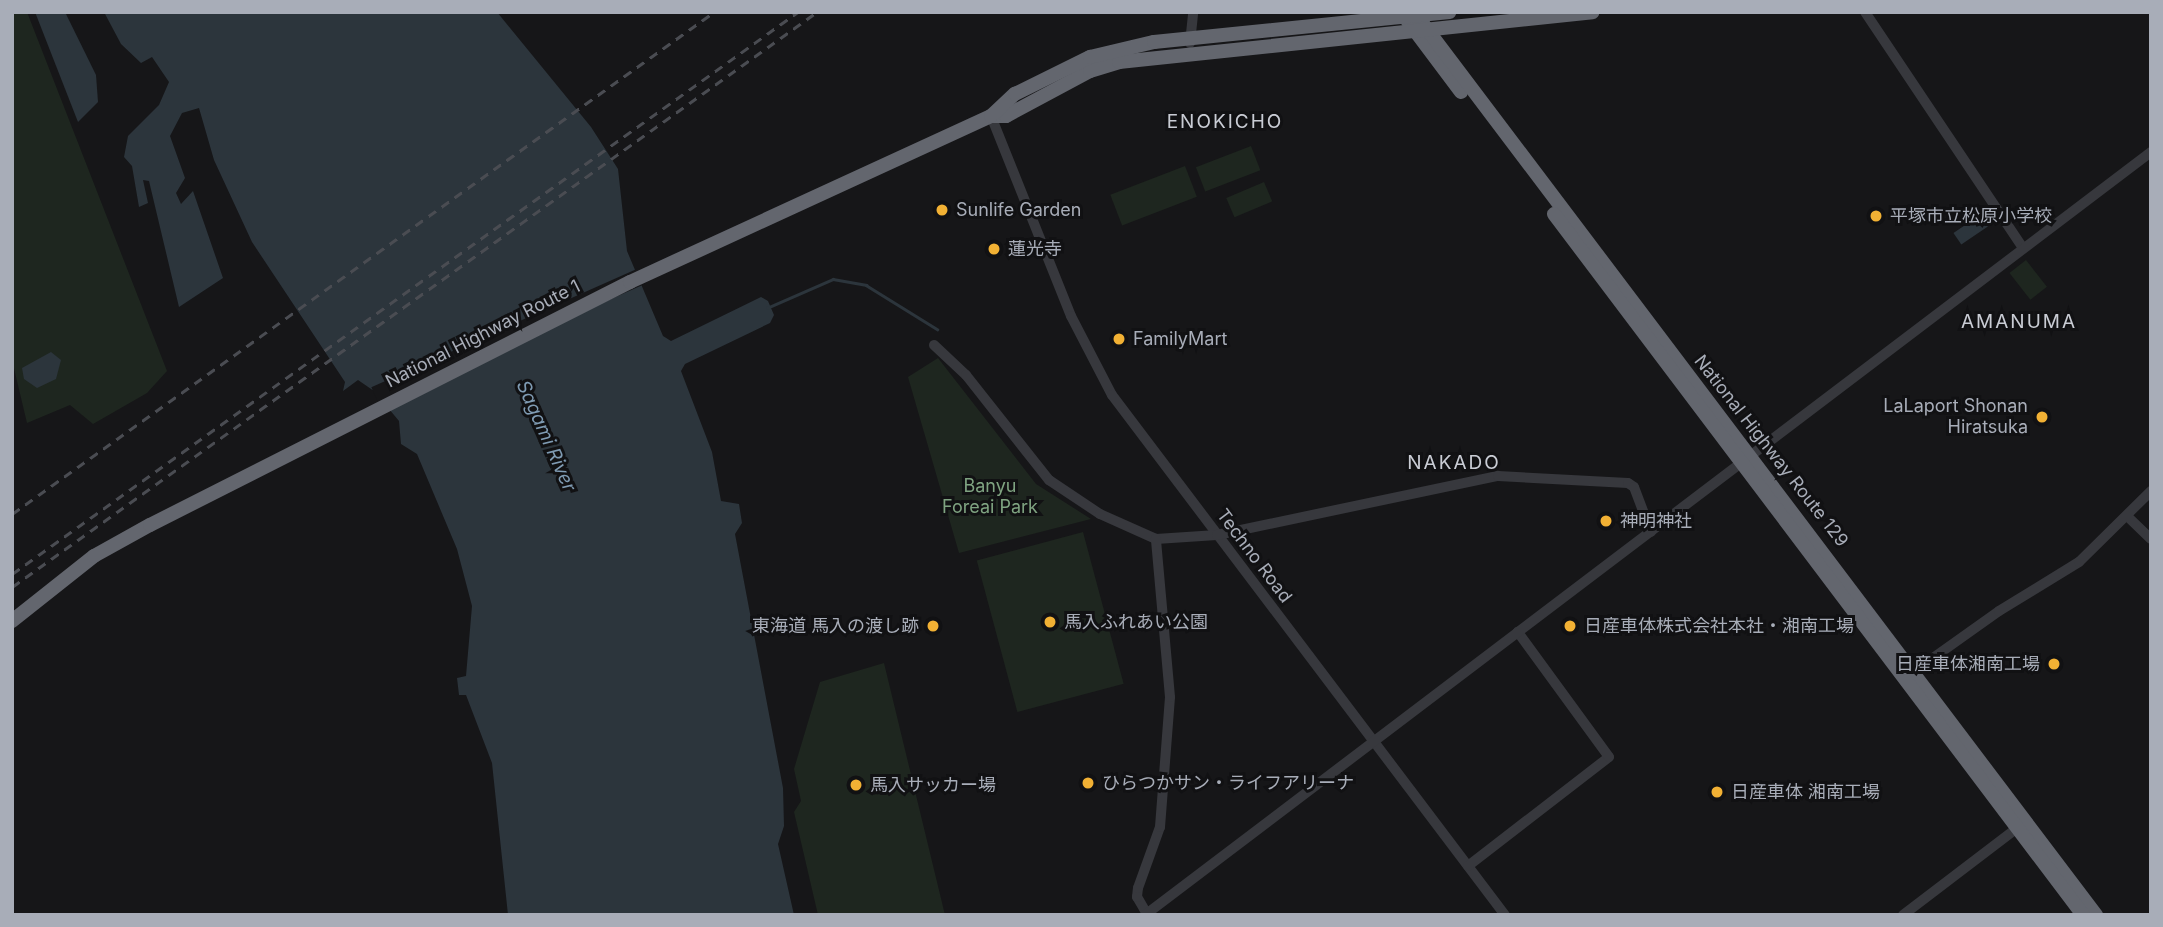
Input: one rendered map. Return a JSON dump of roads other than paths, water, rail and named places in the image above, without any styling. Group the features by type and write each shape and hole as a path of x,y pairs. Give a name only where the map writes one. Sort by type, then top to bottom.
{"highway":[{"name":"National Highway Route 1","path":"991,116 1006,116 1090,71 1119,62 1413,20 1449,12"},
{"name":"National Highway Route 1","path":"12,621 119,541 629,282 991,116 1015,94 1090,57 1118,47 1193,39 1413,20 1592,12"},
{"name":"National Highway Route 129","path":"1413,20 1909,675 2021,825 2083,915"},
{"name":"National Highway Route 129","path":"2021,825 2096,915"}],"street":[{"path":"1182,54 1193,39 1193,12"},
{"path":"1865,12 2023,248"},
{"name":"Techno Road","path":"991,116 1071,316 1108,388 1505,915"},
{"path":"1156,539 1169,719 1160,827 1138,888 1138,897 1146,914 2151,152"},
{"path":"934,345 966,375 1049,480 1100,514 1156,539 1217,536 1498,476 1628,483 1634,487 1651,532"},
{"path":"1909,675 1999,611 2068,571 2151,491"},
{"path":"2127,516 2151,539"},
{"path":"1468,866 1607,762 1608,751 1518,632"},
{"path":"1903,915 2021,825"}],"water":[{"path":"35,12 65,12 96,75 98,102 78,122"},
{"name":"Sagami River","path":"104,12 497,12 591,127 618,169 627,251 663,336 671,341 761,297 768,301 774,315 770,323 685,364 681,371 712,452 721,501 739,504 742,523 735,534 783,788 784,826 778,844 794,915 508,915 492,763 466,695 459,695 457,678 466,676 472,606 457,549 417,454 401,444 399,421 374,391 358,380 343,391 345,382 252,242 214,160 199,108 182,113 170,136 185,178 176,193 181,204 193,191 223,278 179,307 149,181 143,180 148,203 139,207 132,166 124,157 128,136 159,105 169,82 152,57 141,63 121,44"},
{"path":"1980,215 1988,227 1961,245 1953,233"},
{"path":"51,352 61,360 56,379 37,388 24,379 22,368"}],"waterway":[{"path":"767,308 833,279 866,285 937,329"}],"railway":[{"path":"12,514 714,12"},
{"path":"12,574 798,12"},
{"path":"12,587 817,12"}],"place":[{"name":"Sunlife Garden","path":"942,210"},
{"name":"平塚市立松原小学校","path":"1876,216"},
{"name":"蓮光寺","path":"994,249"},
{"name":"FamilyMart","path":"1119,339"},
{"name":"LaLaport Shonan Hiratsuka","path":"2042,417"},
{"name":"神明神社","path":"1606,521"},
{"name":"馬入ふれあい公園","path":"1050,622"},
{"name":"東海道 馬入の渡し跡","path":"933,626"},
{"name":"日産車体株式会社本社・湘南工場","path":"1570,626"},
{"name":"日産車体湘南工場","path":"2054,664"},
{"name":"ひらつかサン・ライフアリーナ","path":"1088,783"},
{"name":"馬入サッカー場","path":"856,785"},
{"name":"日産車体 湘南工場","path":"1717,792"}],"district":[{"name":"ENOKICHO","path":"1225,122"},
{"name":"AMANUMA","path":"2019,322"},
{"name":"NAKADO","path":"1454,463"}],"park label":[{"name":"Banyu Foreai Park","path":"990,497"}]}
